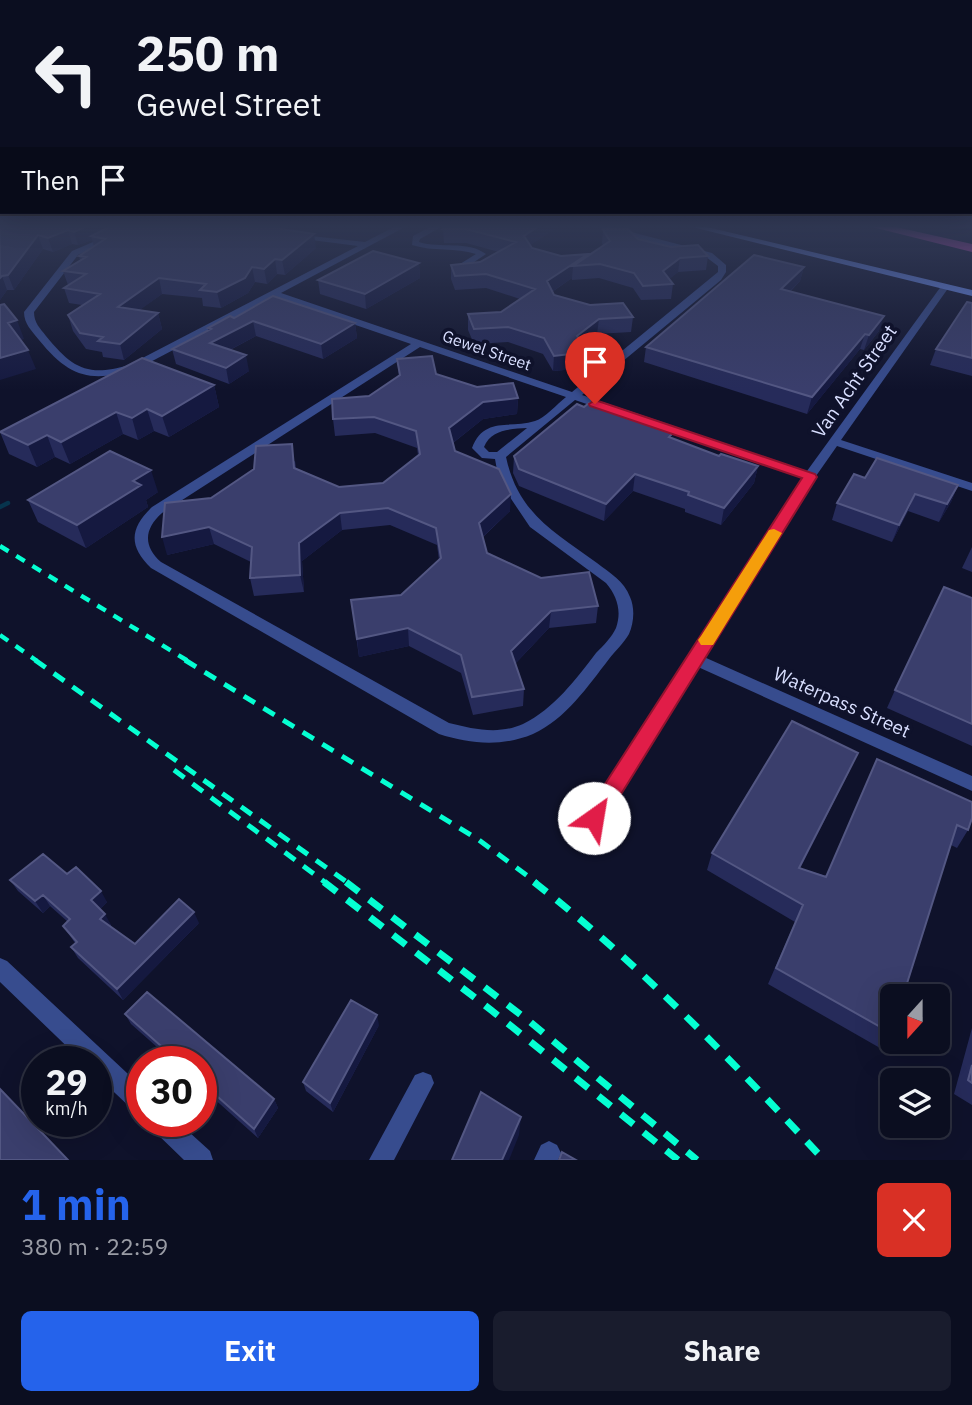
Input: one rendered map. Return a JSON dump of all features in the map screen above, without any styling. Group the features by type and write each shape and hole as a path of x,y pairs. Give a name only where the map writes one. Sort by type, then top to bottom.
{"main road":[{"path":"921,281 972,293"}],"street":[{"path":"53,281 29,313 29,321 61,361 73,369 88,373 114,373 133,367 298,281"},
{"path":"539,424 496,429 479,443 478,448 483,454 500,456 714,281"},
{"name":"Van Acht Street","path":"594,818 810,477 945,287"},
{"name":"Gewel Street","path":"274,294 810,477"},
{"path":"418,344 157,510 141,530 139,538 144,554 156,565 444,729 468,737 491,739 518,734 540,724 558,708 622,632 627,617 627,601 622,590 611,580 535,524 505,481 500,456"},
{"path":"835,442 972,488"},
{"name":"Waterpass Street","path":"695,659 972,785"},
{"path":"0,968 126,1088"},
{"path":"381,1160 424,1083"},
{"path":"177,1137 201,1160"}],"building":[{"path":"75,281 155,281 118,307 158,313 120,344 98,341 103,337 80,333 68,315 100,294 64,288"},
{"path":"184,281 239,281 217,292 200,290 206,284"},
{"path":"322,281 387,281 365,294"},
{"path":"509,281 547,281 554,295 590,305 623,303 633,317 599,319 577,336 588,352 554,356 544,338 508,327 474,329 468,314 501,312 535,289"},
{"path":"640,281 671,281 673,284 643,286"},
{"path":"723,281 789,281 781,289 884,316 869,335 865,334 812,397 646,347"},
{"path":"273,296 355,323 321,344 253,321 210,343 246,355 226,368 172,349 230,316 234,318"},
{"path":"967,302 972,303 972,358 936,349"},
{"path":"4,304 17,320 8,323 28,350 0,358 0,305"},
{"path":"432,356 436,374 477,387 513,383 518,398 483,402 449,428 455,451 499,469 511,494 479,523 487,553 541,578 589,572 598,606 551,611 511,651 524,689 472,697 461,655 408,628 357,639 351,600 401,595 441,558 436,528 388,508 340,513 299,543 300,575 250,578 252,547 209,527 162,537 165,503 211,498 254,469 256,446 292,444 294,468 339,487 383,483 420,454 416,431 374,417 333,419 332,399 369,396 400,375 397,359"},
{"path":"142,358 214,385 162,416 147,409 132,418 116,412 61,442 47,435 28,445 0,432"},
{"path":"589,403 673,433 669,437 719,456 721,454 758,466 724,508 688,495 689,492 635,474 606,504 519,469 514,456 577,404 584,407"},
{"path":"110,451 151,470 133,481 141,485 77,525 28,500"},
{"path":"877,458 958,485 947,504 915,494 899,525 837,503 854,474 865,478"},
{"path":"944,587 972,598 972,724 895,690"},
{"path":"792,721 858,753 799,868 826,877 877,759 972,802 972,818 968,830 957,825 907,984 880,984 880,1027 776,968 803,905 712,853"},
{"path":"43,854 67,874 76,867 101,891 91,900 105,914 100,919 135,944 179,899 194,912 117,989 71,947 77,942 63,926 70,919 43,895 35,901 10,880"},
{"path":"147,992 211,1046 161,1046 125,1014"},
{"path":"351,1000 377,1015 330,1103 303,1082"},
{"path":"217,1051 274,1099 254,1129 217,1096"},
{"path":"972,1065 972,1083 968,1080"},
{"path":"0,1089 21,1111 21,1137 46,1137 68,1160 0,1160"},
{"path":"481,1092 521,1117 502,1160 452,1160"},
{"path":"562,1152 576,1160 559,1160"}],"waterway":[{"path":"0,507 8,503"}],"railway":[{"path":"0,546 188,661"},
{"path":"0,635 37,661"},
{"path":"35,660 348,883"},
{"path":"185,660 479,840 537,883"},
{"path":"174,770 326,883"},
{"path":"324,882 491,1010 678,1160"},
{"path":"346,882 529,1021 697,1160"},
{"path":"534,882 649,980 720,1050 824,1160"}],"slow traffic":[{"path":"707,640 774,533"}],"route":[{"path":"594,818 810,477 595,404"}]}
